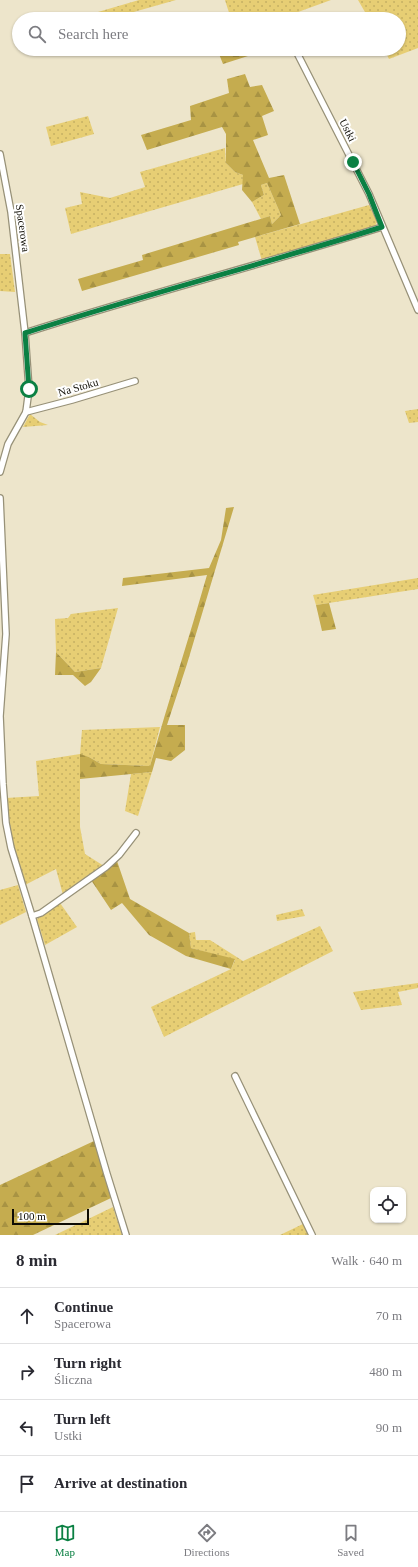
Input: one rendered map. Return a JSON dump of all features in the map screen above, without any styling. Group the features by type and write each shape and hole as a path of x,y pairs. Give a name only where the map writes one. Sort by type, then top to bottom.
{"street":[{"name":"Ustki","path":"299,56 358,170 418,310"},
{"name":"Spacerowa","path":"0,154 11,212 25,333 29,389 26,412 8,444 0,472"},
{"path":"25,333 382,227"},
{"name":"Na Stoku","path":"26,412 135,381"},
{"path":"0,498 6,634 0,716 2,784 6,824 11,848 126,1235"},
{"path":"32,916 41,913 106,867 119,855 136,833"},
{"path":"235,1076 312,1235"}],"shaded area":[{"path":"139,0 176,0 134,12 98,12"},
{"path":"225,0 331,0 298,12 229,12"},
{"path":"358,0 418,0 418,48 406,53 406,12 365,12"},
{"path":"388,56 397,56 389,59"},
{"path":"88,116 94,134 51,146 46,127"},
{"path":"225,148 226,163 235,172 243,175 243,184 71,234 65,208 82,204 80,192 110,198 145,187 140,172"},
{"path":"267,183 281,215 272,224 270,216 261,219 252,202 264,195 261,185"},
{"path":"369,205 377,222 374,228 262,261 255,237"},
{"path":"0,254 10,254 15,292 0,291"},
{"path":"418,409 418,422 409,423 405,411"},
{"path":"30,414 40,422 48,425 23,427"},
{"path":"418,578 418,589 316,605 313,595"},
{"path":"118,608 101,668 75,672 56,652 55,619 68,618 71,614"},
{"path":"160,727 150,766 101,764 89,757 80,755 80,827 85,854 104,866 63,895 56,869 25,885 13,844 6,798 39,796 36,761 80,754 82,730"},
{"path":"152,772 138,816 125,811 131,774"},
{"path":"18,885 26,912 0,925 0,890"},
{"path":"60,903 77,927 45,945 37,919"},
{"path":"302,909 305,916 277,921 276,915"},
{"path":"320,926 333,951 164,1037 151,1007 231,969 235,960 191,948 189,933 195,932 196,940 210,940 243,961"},
{"path":"418,983 418,988 398,992 402,1005 361,1010 353,992"},
{"path":"113,1207 122,1235 55,1235"},
{"path":"305,1223 311,1235 280,1235"}],"green space":[{"path":"220,56 248,56 223,64"},
{"path":"245,74 250,87 262,85 274,111 262,116 268,135 253,140 269,178 284,175 300,224 238,242 239,245 82,291 78,279 143,260 142,255 270,216 272,224 281,215 267,183 261,185 264,195 252,202 242,190 243,175 235,172 226,163 226,134 222,127 147,150 141,135 191,120 190,106 229,93 227,79"},
{"path":"234,507 167,725 185,725 185,750 171,761 156,758 152,772 80,779 80,754 101,764 150,766 207,575 122,586 123,578 209,568 221,540 226,508"},
{"path":"329,603 336,629 322,631 316,605"},
{"path":"56,652 75,672 101,668 91,682 85,686 73,675 55,675"},
{"path":"117,861 130,899 189,933 191,948 235,959 231,969 186,956 149,935 122,903 111,910 91,880"},
{"path":"94,1141 111,1198 33,1235 0,1235 0,1185"}],"route":[{"path":"29,389 25,333 382,227 369,194 353,162"}]}
